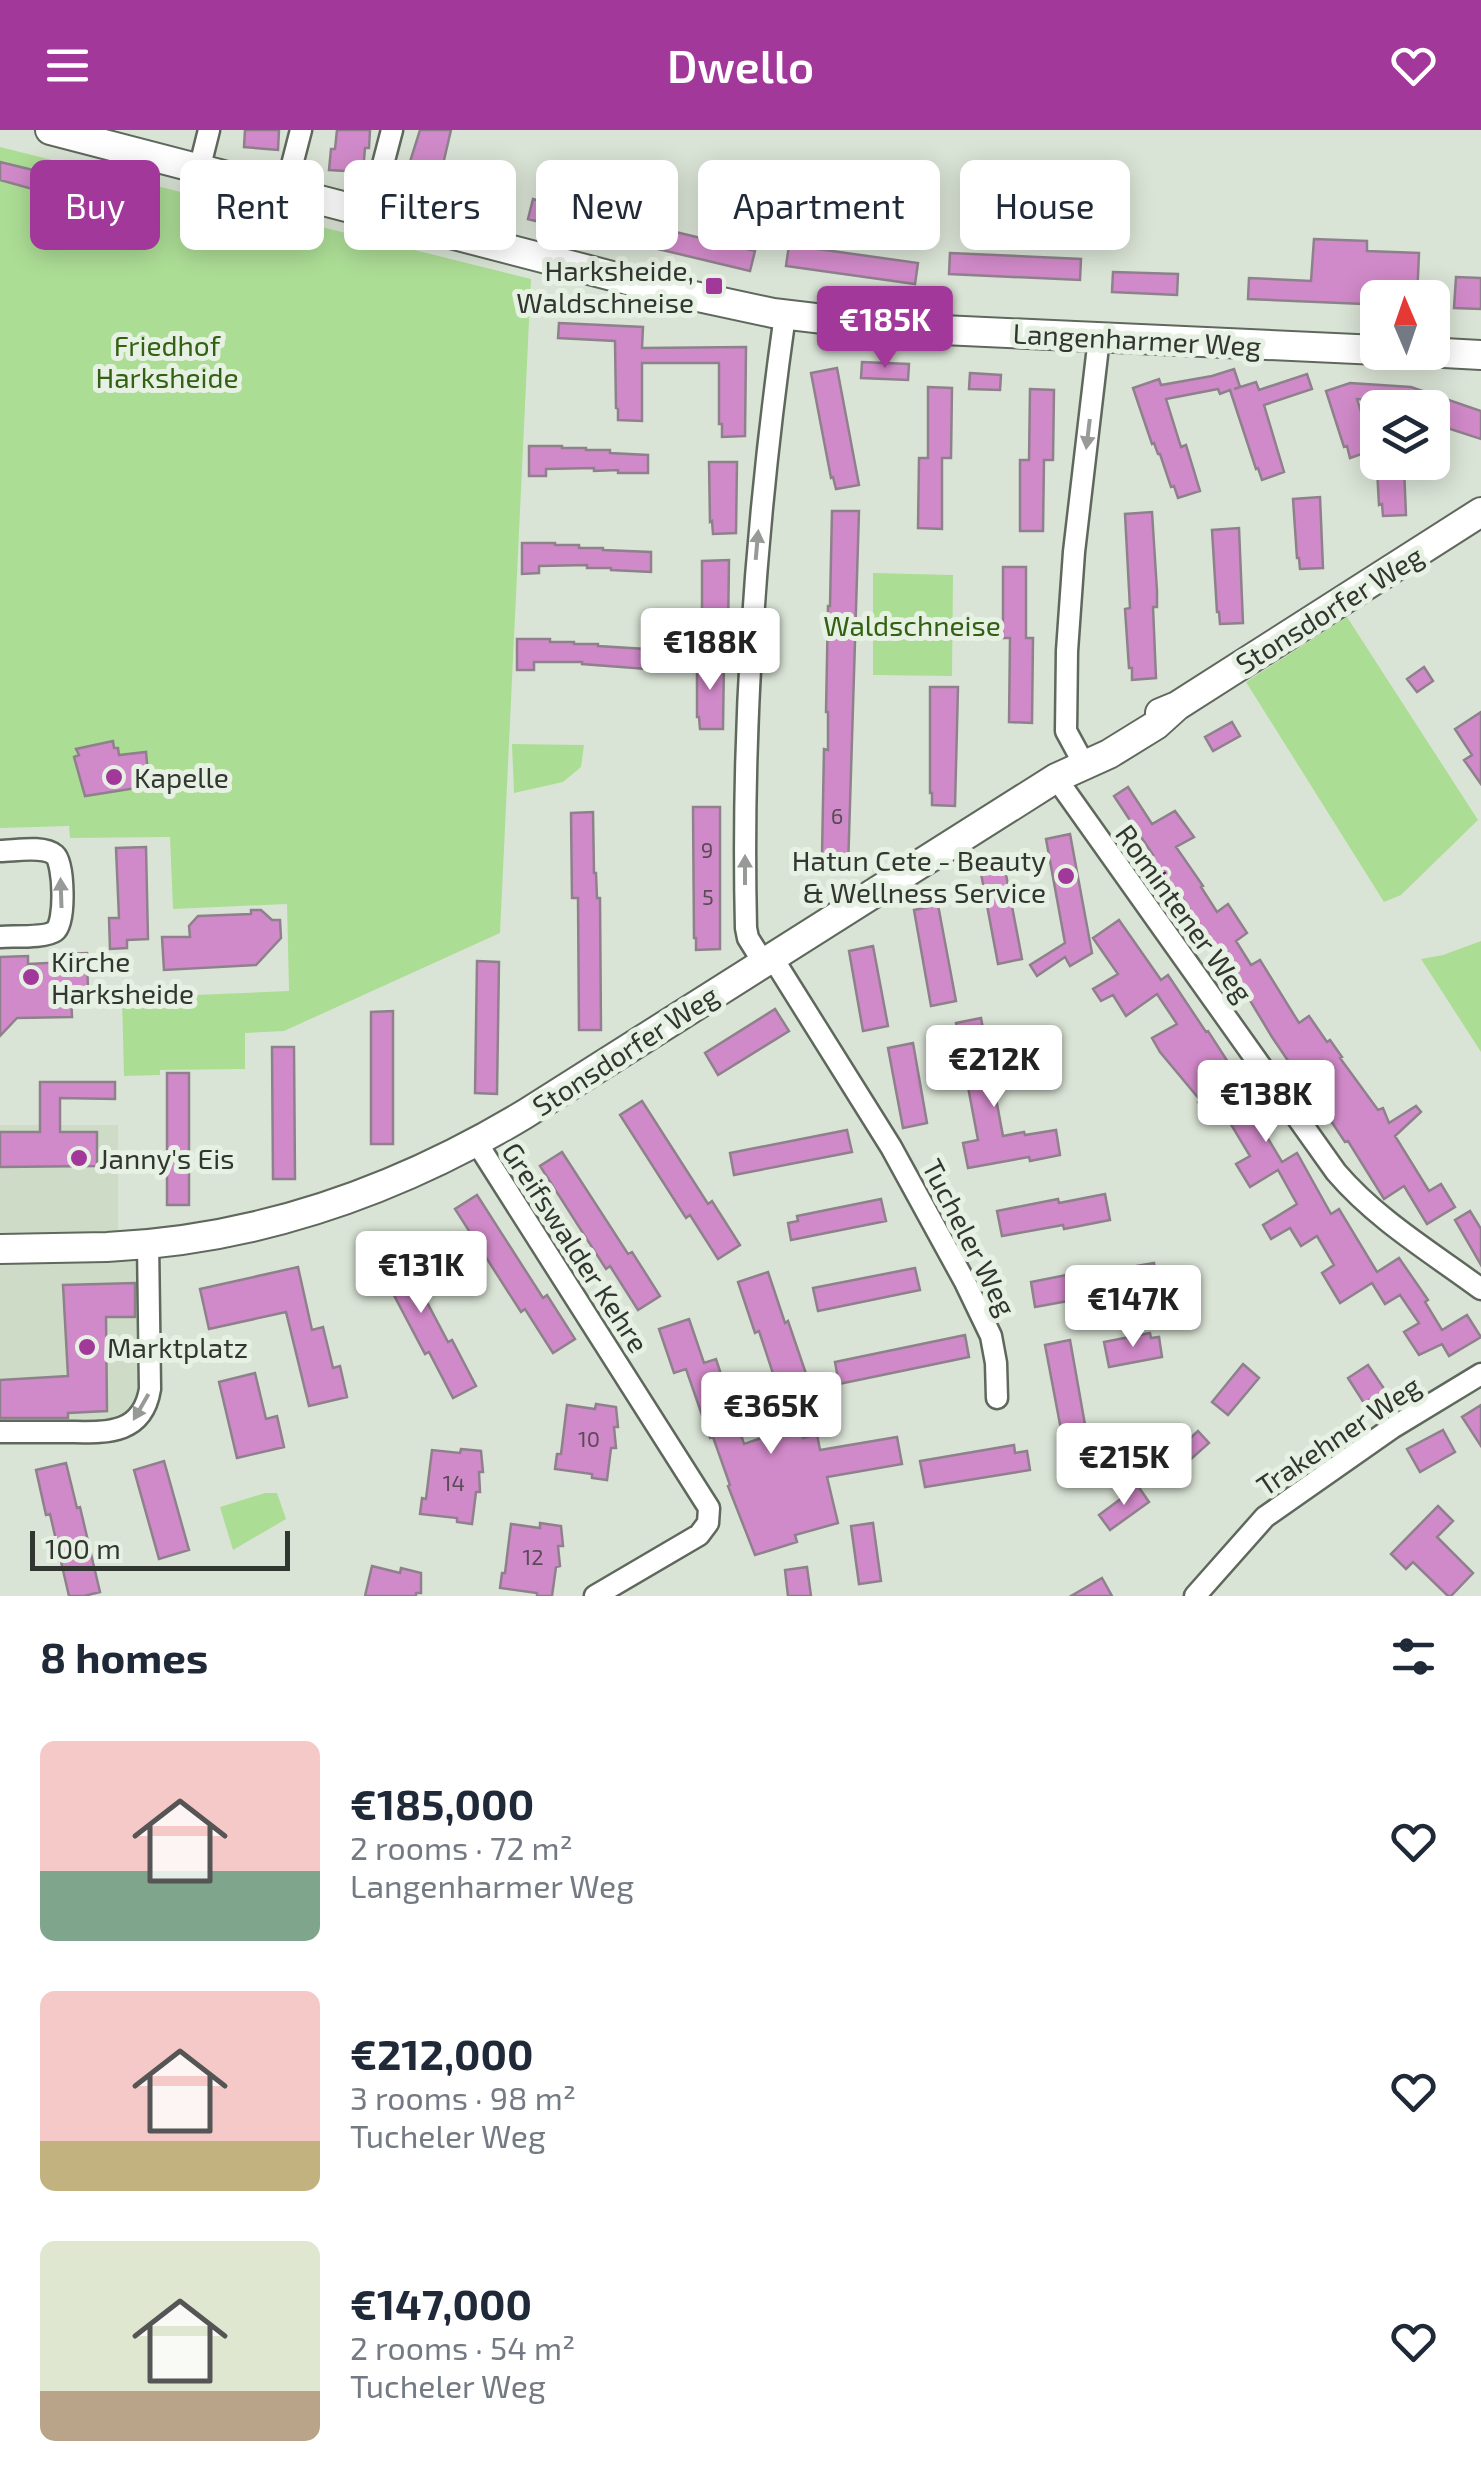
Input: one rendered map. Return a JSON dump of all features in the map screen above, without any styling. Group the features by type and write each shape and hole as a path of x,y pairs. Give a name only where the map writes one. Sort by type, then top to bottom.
{"main road":[{"name":"Langenharmer Weg","path":"50,130 180,165"},
{"name":"Langenharmer Weg","path":"511,250 702,299 785,315 899,328 1360,349"},
{"path":"1450,354 1481,356"},
{"name":"Stonsdorfer Weg","path":"148,1242 240,1229 315,1210 405,1178 477,1143 1072,769 1110,754 1156,725 1177,706 1481,512"},
{"path":"0,1248 148,1242"}],"street":[{"path":"202,160 209,130"},
{"path":"293,160 301,130"},
{"path":"384,160 392,130"},
{"path":"768,960 747,936 746,928 746,721 758,536 785,315"},
{"name":"Romintener Weg","path":"1100,338 1067,638 1066,731 1072,769 1349,1188 1386,1221 1481,1289"},
{"path":"0,851 46,850 55,855 60,864 62,916 60,926 48,934 0,936"},
{"name":"Tucheler Weg","path":"768,960 891,1147 968,1288 992,1343 998,1398"},
{"name":"Greifswalder Kehre","path":"477,1143 708,1508 708,1523 699,1535 595,1596"},
{"path":"0,1432 108,1432 126,1426 140,1414 147,1403 150,1384 148,1242"},
{"name":"Trakehner Weg","path":"1196,1596 1265,1517 1392,1428 1481,1374"}],"shaded area":[{"path":"0,1125 118,1125 118,1249 147,1249 149,1384 133,1420 0,1431"}],"green space":[{"name":"Friedhof Harksheide","path":"0,147 52,160 30,160 30,250 160,250 160,187 180,192 180,250 324,250 324,228 344,233 344,250 414,250 531,279 500,933 284,1031 245,1033 245,1069 160,1070 160,1075 124,1076 122,998 289,991 287,904 173,909 170,837 70,838 69,826 0,828"},
{"name":"Waldschneise","path":"873,573 953,575 952,676 873,675"},
{"path":"1347,617 1478,820 1401,895 1384,902 1246,682"},
{"path":"512,744 584,745 581,767 563,782 514,793"},
{"path":"1481,941 1481,1052 1421,959"},
{"path":"277,1493 286,1519 233,1550 220,1507"}],"building":[{"path":"245,130 279,130 278,150 244,147"},
{"path":"337,130 370,130 364,160 344,160 344,171 329,170 331,149 335,149"},
{"path":"420,130 451,130 444,160 411,160"},
{"path":"0,162 30,169 30,188 0,180"},
{"path":"533,199 536,200 536,221 528,219"},
{"path":"678,233 698,237 698,250 755,251 750,271 662,250 678,250"},
{"path":"1314,239 1367,241 1367,251 1419,253 1418,280 1360,280 1360,304 1248,299 1249,278 1311,281"},
{"path":"788,250 825,250 918,263 915,284 786,266"},
{"path":"950,253 1081,259 1080,280 949,274"},
{"path":"1113,272 1178,274 1177,295 1112,292"},
{"path":"1456,277 1481,278 1481,309 1454,308"},
{"path":"559,323 643,327 642,348 746,347 745,436 722,437 719,363 642,363 642,421 618,420 615,341 558,338"},
{"path":"862,362 909,364 908,380 861,378"},
{"path":"837,368 859,485 836,489 811,373"},
{"path":"1234,369 1240,387 1234,389 1256,382 1259,390 1307,374 1312,389 1264,405 1284,472 1262,480 1230,390 1166,399 1200,491 1178,498 1152,444 1133,388 1159,379 1161,385"},
{"path":"970,373 1001,375 1000,390 969,389"},
{"path":"1350,383 1420,390 1360,390 1357,399 1360,455 1350,458 1326,391"},
{"path":"928,387 952,388 951,458 942,458 942,529 918,528 919,458 928,458"},
{"path":"1030,389 1054,390 1053,460 1044,460 1043,531 1020,531 1020,460 1029,460"},
{"path":"1450,400 1481,411 1481,439 1450,429"},
{"path":"529,446 648,455 648,473 546,469 546,476 529,476"},
{"path":"709,462 737,462 736,533 713,534"},
{"path":"1378,480 1405,480 1406,515 1383,516 1382,504 1379,505"},
{"path":"1320,497 1323,568 1300,569 1293,499"},
{"path":"832,511 859,511 848,869 825,868 822,856"},
{"path":"1152,512 1157,591 1157,607 1153,607 1156,678 1132,680 1125,609 1130,608 1125,514"},
{"path":"1239,528 1243,623 1220,624 1212,530"},
{"path":"522,543 651,552 651,572 587,565 539,566 539,573 522,574"},
{"path":"729,560 728,632 705,632 702,561"},
{"path":"1003,567 1026,567 1026,638 1033,638 1032,723 1009,722 1010,638 1003,638"},
{"path":"517,639 646,649 646,669 534,662 534,670 517,670"},
{"path":"697,658 724,658 723,729 700,729"},
{"path":"1424,667 1433,681 1417,692 1407,679"},
{"path":"930,687 958,687 955,806 932,805"},
{"path":"1481,712 1481,784 1464,760 1472,755 1455,729"},
{"path":"1232,722 1240,736 1213,751 1205,737"},
{"name":"Kapelle","path":"113,741 119,755 146,752 149,786 85,796 74,757 79,755 76,749"},
{"path":"1128,787 1152,824 1175,811 1194,837 1176,847 1217,912 1228,904 1247,933 1236,941 1251,965 1260,960 1299,1023 1309,1016 1327,1042 1330,1040 1378,1110 1383,1108 1389,1123 1416,1106 1421,1112 1395,1136 1429,1191 1441,1184 1455,1207 1427,1224 1404,1186 1384,1199 1348,1141 1345,1142 1272,1037 1225,959 1149,857 1153,855 1114,796"},
{"path":"693,807 720,807 720,949 696,950"},
{"path":"593,812 594,873 600,898 601,1030 579,1030 578,898 572,898 571,813"},
{"path":"1070,834 1092,953 1070,966 1065,957 1037,976 1030,965 1065,943 1046,839"},
{"path":"146,847 148,939 127,940 127,948 110,949 109,918 119,918 116,848"},
{"path":"1004,864 1022,959 998,964 980,868"},
{"path":"938,905 956,1001 931,1006 914,910"},
{"path":"251,910 261,910 272,920 280,920 281,938 256,965 164,970 162,937 190,937 189,926 198,916 251,914"},
{"path":"1119,920 1161,980 1168,975 1250,1096 1253,1094 1266,1115 1257,1120 1282,1162 1297,1153 1331,1214 1339,1209 1377,1272 1399,1258 1428,1300 1425,1302 1442,1330 1467,1315 1481,1337 1449,1356 1442,1344 1419,1355 1404,1332 1419,1323 1400,1295 1385,1304 1372,1283 1340,1303 1322,1273 1334,1265 1317,1236 1301,1246 1290,1228 1271,1239 1263,1225 1297,1204 1278,1170 1250,1187 1236,1164 1250,1156 1226,1116 1214,1123 1160,1052 1152,1038 1177,1024 1157,994 1126,1016 1113,995 1101,1001 1093,989 1118,974 1093,938"},
{"path":"873,946 888,1026 863,1031 849,951"},
{"path":"87,953 88,992 71,993 72,1017 17,1018 0,1036 0,957 28,956 28,964 67,962 67,954"},
{"path":"477,961 499,962 497,1094 475,1093"},
{"path":"775,1009 789,1031 718,1075 705,1053"},
{"path":"393,1011 393,1144 371,1144 371,1012"},
{"path":"981,1018 1003,1136 1056,1130 1060,1155 968,1168 963,1143 978,1140 956,1023"},
{"path":"913,1043 927,1123 903,1128 888,1048"},
{"path":"272,1047 294,1047 295,1179 273,1179"},
{"path":"167,1073 189,1073 189,1205 167,1205"},
{"path":"40,1082 115,1082 115,1099 60,1098 60,1132 97,1132 97,1166 0,1167 0,1132 40,1132"},
{"path":"642,1101 708,1204 712,1201 740,1245 718,1259 690,1215 686,1218 620,1115"},
{"path":"847,1130 852,1152 734,1175 730,1153"},
{"path":"562,1152 660,1296 638,1310 610,1266 606,1269 540,1166"},
{"path":"1105,1194 1110,1220 1002,1236 997,1211"},
{"path":"477,1195 543,1298 547,1295 575,1339 553,1353 525,1309 521,1312 455,1209"},
{"path":"881,1199 886,1221 791,1240 788,1223 798,1221 797,1216"},
{"path":"1470,1211 1481,1229 1481,1265 1455,1220"},
{"path":"391,1234 476,1386 453,1398 368,1246"},
{"path":"1154,1263 1159,1288 1035,1307 1031,1282 1107,1267 1108,1271"},
{"path":"298,1267 312,1330 323,1327 333,1368 340,1366 347,1397 309,1406 286,1312 209,1329 200,1289"},
{"path":"915,1268 920,1290 818,1311 813,1288"},
{"path":"768,1272 815,1400 785,1410 738,1282"},
{"name":"Marktplatz","path":"135,1283 135,1317 106,1317 107,1411 68,1413 68,1418 0,1418 0,1380 68,1376 63,1285"},
{"path":"689,1319 704,1363 716,1359 744,1444 799,1425 803,1438 817,1434 820,1450 897,1437 902,1464 827,1477 838,1523 795,1535 797,1542 755,1555 686,1369 674,1373 659,1329"},
{"path":"1150,1333 1151,1338 1159,1337 1162,1357 1109,1367 1104,1342"},
{"path":"965,1335 969,1357 839,1384 835,1362"},
{"path":"1070,1340 1087,1436 1063,1440 1045,1345"},
{"path":"1243,1364 1259,1378 1228,1415 1212,1402"},
{"path":"1368,1365 1385,1390 1364,1403 1348,1378"},
{"path":"255,1373 266,1419 277,1416 284,1447 237,1458 219,1382"},
{"path":"596,1404 616,1407 616,1448 611,1448 607,1480 555,1469 557,1454 561,1454 567,1405 595,1409"},
{"path":"1481,1405 1481,1446 1462,1417"},
{"path":"1443,1430 1455,1452 1420,1472 1407,1449"},
{"path":"1198,1431 1209,1443 1173,1475 1162,1464"},
{"path":"1014,1445 1015,1453 1027,1451 1030,1470 925,1487 920,1461"},
{"path":"461,1449 481,1451 483,1472 479,1472 480,1492 476,1492 472,1524 457,1522 457,1518 420,1514 422,1498 426,1499 432,1450 460,1453"},
{"path":"164,1461 189,1550 159,1559 134,1470"},
{"path":"66,1463 100,1592 84,1596 69,1596 36,1470"},
{"path":"1138,1486 1149,1502 1110,1530 1099,1515"},
{"path":"1438,1506 1453,1521 1437,1537 1473,1573 1451,1596 1413,1562 1406,1569 1391,1554"},
{"path":"540,1523 561,1526 563,1546 558,1546 560,1566 556,1567 552,1596 500,1588 511,1524 540,1528"},
{"path":"873,1523 881,1581 859,1584 851,1526"},
{"path":"372,1566 421,1573 421,1593 365,1596"},
{"path":"807,1567 811,1596 788,1596 785,1570"},
{"path":"1102,1578 1112,1596 1071,1596"}],"place":[{"name":"Harksheide, Waldschneise","path":"714,286"},
{"name":"Kapelle","path":"114,777"},
{"name":"Hatun Cete - Beauty & Wellness Service","path":"1066,876"},
{"name":"Kirche Harksheide","path":"31,977"},
{"name":"Janny's Eis","path":"79,1158"},
{"name":"Marktplatz","path":"87,1347"}]}
